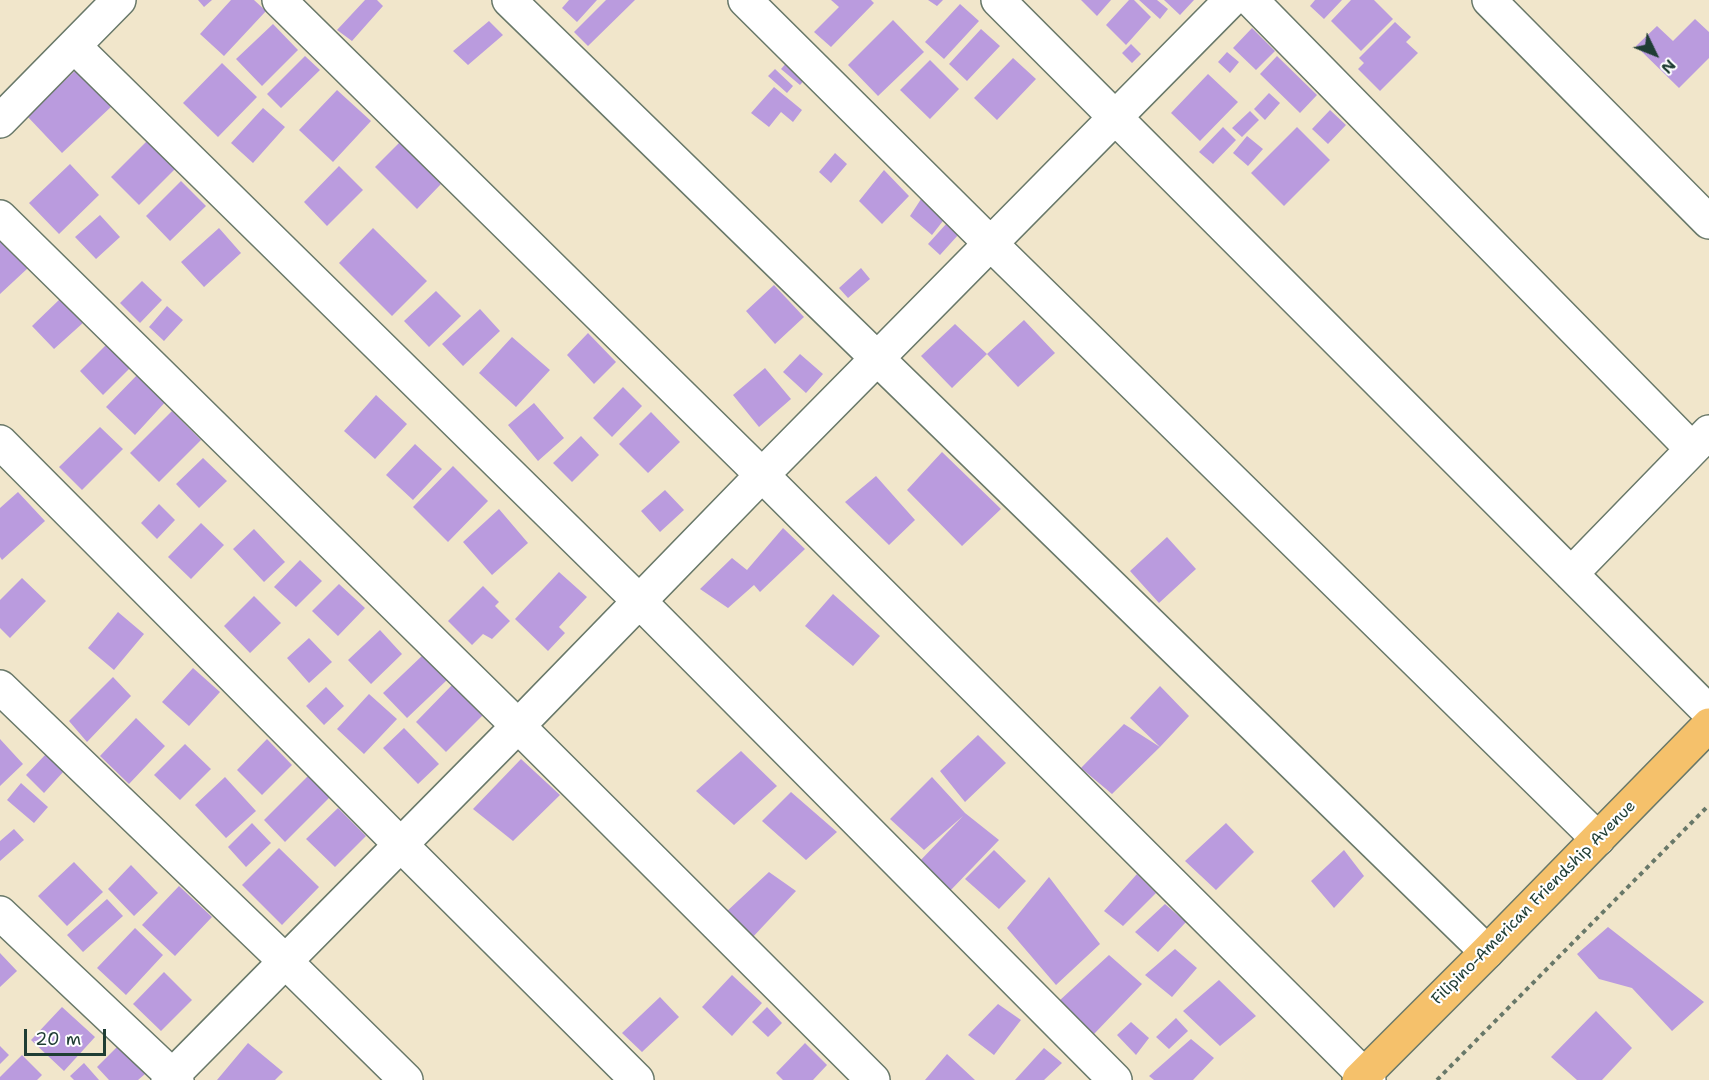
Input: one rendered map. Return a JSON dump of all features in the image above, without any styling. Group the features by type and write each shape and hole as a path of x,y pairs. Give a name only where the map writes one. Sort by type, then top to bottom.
{"main road":[{"name":"Filipino-American Friendship Avenue","path":"1364,1078 1709,725"}],"street":[{"path":"0,121 119,0"},
{"path":"279,0 762,475 1364,1078"},
{"path":"509,0 1487,952"},
{"path":"745,0 1598,839"},
{"path":"998,0 1709,712"},
{"path":"0,913 172,1078 1231,0"},
{"path":"1251,0 1701,440 1571,574"},
{"path":"1489,0 1709,222"},
{"path":"75,47 640,602 1115,1080"},
{"path":"0,217 518,726 873,1080"},
{"path":"0,442 637,1080"},
{"path":"0,687 406,1080"}],"path":[{"path":"1437,1080 1709,805"}],"building":[{"path":"198,0 212,0 204,7"},
{"path":"231,0 254,0 266,11 224,56 200,34"},
{"path":"365,0 377,0 383,6 352,41 337,30"},
{"path":"569,0 597,0 577,22 562,8"},
{"path":"606,0 635,0 588,46 574,32"},
{"path":"831,0 871,0 874,3 831,47 814,32 839,7"},
{"path":"928,0 943,0 937,6"},
{"path":"1081,0 1111,0 1097,16"},
{"path":"1129,0 1134,0 1151,17 1126,45 1106,25"},
{"path":"1139,0 1157,0 1168,9 1160,19"},
{"path":"1164,0 1194,0 1180,15"},
{"path":"1315,0 1342,0 1324,19 1310,6"},
{"path":"1351,0 1374,0 1393,19 1361,51 1331,21"},
{"path":"960,4 979,21 944,59 925,42"},
{"path":"1695,19 1709,32 1709,58 1679,88 1636,46 1657,26 1673,41"},
{"path":"893,20 924,52 878,96 848,65"},
{"path":"489,21 503,35 468,65 453,51"},
{"path":"1395,22 1411,37 1406,42 1418,53 1380,91 1358,69 1364,63 1359,58"},
{"path":"273,24 298,50 262,86 236,59"},
{"path":"1252,28 1275,51 1256,70 1233,48"},
{"path":"981,29 1000,46 967,81 949,64"},
{"path":"1131,44 1141,54 1132,63 1122,53"},
{"path":"1227,52 1239,62 1230,73 1218,62"},
{"path":"305,56 320,70 281,108 267,94"},
{"path":"1277,56 1317,95 1300,113 1260,74"},
{"path":"1013,58 1036,79 997,120 974,98"},
{"path":"789,60 808,76 800,85 781,69"},
{"path":"930,60 959,89 930,119 900,90"},
{"path":"222,63 257,97 218,137 183,103"},
{"path":"78,68 113,105 62,153 27,116"},
{"path":"775,69 793,86 787,93 768,76"},
{"path":"1208,74 1238,102 1200,141 1171,113"},
{"path":"774,87 802,110 793,122 781,112 769,127 751,113"},
{"path":"337,90 371,121 333,162 299,130"},
{"path":"1269,93 1280,103 1265,120 1254,109"},
{"path":"263,108 285,127 253,163 231,143"},
{"path":"1330,110 1346,125 1328,144 1312,129"},
{"path":"1250,111 1259,120 1242,137 1232,128"},
{"path":"1223,127 1236,140 1213,164 1199,152"},
{"path":"1297,127 1330,160 1284,206 1251,173"},
{"path":"1247,136 1263,149 1248,166 1233,153"},
{"path":"148,140 176,168 139,205 111,177"},
{"path":"400,142 441,184 417,209 375,167"},
{"path":"835,153 847,164 831,183 819,172"},
{"path":"70,164 99,195 59,234 29,203"},
{"path":"339,166 363,190 327,226 304,202"},
{"path":"884,170 909,196 882,224 859,201"},
{"path":"181,181 206,206 170,241 146,216"},
{"path":"923,196 946,217 932,235 910,216"},
{"path":"100,215 120,237 96,259 75,237"},
{"path":"947,223 959,234 940,255 928,244"},
{"path":"219,228 241,253 204,287 181,262"},
{"path":"373,228 427,281 392,316 339,263"},
{"path":"0,238 28,268 0,294"},
{"path":"861,268 870,279 848,298 839,288"},
{"path":"142,281 162,300 140,323 120,303"},
{"path":"774,285 804,317 775,344 746,311"},
{"path":"436,291 461,316 429,347 404,321"},
{"path":"61,298 84,322 54,349 32,326"},
{"path":"167,306 183,320 164,341 149,327"},
{"path":"480,309 500,331 463,366 442,344"},
{"path":"1024,320 1055,353 1018,387 987,354"},
{"path":"955,324 987,354 952,388 921,356"},
{"path":"588,333 616,362 594,384 567,355"},
{"path":"512,337 550,370 516,407 479,373"},
{"path":"109,342 133,365 103,395 80,371"},
{"path":"800,354 823,374 806,393 783,372"},
{"path":"765,368 791,399 759,427 733,395"},
{"path":"140,372 168,399 135,435 106,407"},
{"path":"623,387 642,406 612,437 593,418"},
{"path":"376,395 407,424 375,459 344,431"},
{"path":"534,403 564,438 538,461 508,425"},
{"path":"172,411 201,440 159,482 130,453"},
{"path":"651,412 680,442 648,473 619,444"},
{"path":"100,427 123,449 82,490 59,467"},
{"path":"581,436 599,455 572,482 553,463"},
{"path":"415,444 442,469 413,500 386,475"},
{"path":"942,452 1001,509 962,546 907,490"},
{"path":"203,458 227,481 199,508 176,484"},
{"path":"453,466 488,501 448,542 413,507"},
{"path":"876,476 915,520 889,545 845,502"},
{"path":"665,490 684,510 660,532 641,511"},
{"path":"18,492 45,521 2,560 0,557 0,508"},
{"path":"159,504 175,520 157,539 141,523"},
{"path":"499,509 528,543 492,575 463,542"},
{"path":"201,523 224,545 191,579 168,557"},
{"path":"783,528 805,549 760,592 754,585 728,608 700,589 732,558 747,570"},
{"path":"254,529 285,562 264,582 233,549"},
{"path":"1167,537 1196,569 1159,603 1130,571"},
{"path":"300,560 322,581 296,607 274,587"},
{"path":"559,572 587,597 559,627 565,633 548,651 515,619"},
{"path":"22,578 46,601 10,638 0,628 0,600"},
{"path":"339,584 365,608 338,636 312,611"},
{"path":"483,586 499,602 495,606 510,621 492,639 483,634 472,645 448,621"},
{"path":"833,594 880,636 853,666 805,626"},
{"path":"254,596 281,623 250,653 224,626"},
{"path":"118,612 144,634 114,670 88,648"},
{"path":"380,630 402,654 371,684 348,660"},
{"path":"309,638 332,662 309,683 287,658"},
{"path":"424,654 448,679 407,718 383,693"},
{"path":"193,668 220,692 189,726 162,702"},
{"path":"113,677 131,696 87,742 69,721"},
{"path":"453,684 484,714 446,752 416,722"},
{"path":"1160,686 1189,716 1160,747 1130,718"},
{"path":"326,687 344,706 324,725 306,706"},
{"path":"369,694 397,719 364,754 337,729"},
{"path":"136,718 165,746 129,784 100,756"},
{"path":"1124,724 1160,747 1112,794 1081,768"},
{"path":"404,728 439,764 418,784 383,748"},
{"path":"978,735 1006,763 965,802 940,771"},
{"path":"0,739 23,764 0,786"},
{"path":"267,739 292,765 262,795 237,770"},
{"path":"185,744 211,769 180,800 154,775"},
{"path":"741,751 777,786 734,825 696,791"},
{"path":"46,754 64,771 44,793 26,775"},
{"path":"521,759 560,795 513,841 473,809"},
{"path":"309,775 330,797 285,842 264,820"},
{"path":"225,777 256,811 226,838 195,805"},
{"path":"932,777 965,813 999,840 949,892 917,864 963,816 924,850 890,819"},
{"path":"21,783 48,807 34,823 7,800"},
{"path":"791,792 837,832 806,860 762,821"},
{"path":"338,808 366,836 335,867 306,839"},
{"path":"252,823 271,843 246,867 228,847"},
{"path":"1226,823 1254,852 1216,890 1185,861"},
{"path":"14,829 24,840 0,861 0,841"},
{"path":"279,848 319,887 282,925 242,885"},
{"path":"994,850 1026,881 999,909 965,879"},
{"path":"1344,850 1364,876 1334,908 1311,881"},
{"path":"74,862 103,892 67,926 38,896"},
{"path":"131,865 158,893 134,916 108,889"},
{"path":"769,872 796,891 751,939 725,913"},
{"path":"1137,874 1156,893 1123,926 1104,911"},
{"path":"1049,877 1100,944 1056,985 1007,928"},
{"path":"179,886 212,917 175,956 142,925"},
{"path":"107,899 123,916 83,952 67,935"},
{"path":"1165,904 1186,922 1158,952 1135,932"},
{"path":"1608,927 1704,1002 1672,1031 1632,988 1599,979 1577,954"},
{"path":"135,928 163,955 126,995 97,968"},
{"path":"1175,949 1197,968 1172,997 1145,975"},
{"path":"0,953 17,971 0,987"},
{"path":"1109,955 1142,984 1094,1034 1059,1001"},
{"path":"164,972 192,1000 161,1031 133,1004"},
{"path":"732,975 762,1003 732,1036 702,1007"},
{"path":"1219,980 1256,1016 1220,1046 1183,1011"},
{"path":"660,997 679,1017 642,1052 622,1033"},
{"path":"998,1004 1021,1020 994,1055 968,1035"},
{"path":"62,1007 95,1037 64,1071 31,1040"},
{"path":"767,1007 782,1023 768,1037 752,1022"},
{"path":"1596,1011 1632,1048 1602,1080 1577,1080 1551,1057"},
{"path":"1176,1018 1188,1031 1169,1049 1156,1037"},
{"path":"1131,1022 1149,1038 1136,1055 1117,1035"},
{"path":"1191,1039 1214,1058 1193,1080 1154,1080 1149,1076"},
{"path":"248,1043 283,1072 275,1080 217,1080"},
{"path":"805,1043 827,1065 813,1080 783,1080 776,1073"},
{"path":"0,1046 9,1055 0,1064"},
{"path":"118,1046 145,1074 138,1080 109,1080 97,1067"},
{"path":"1044,1048 1062,1063 1044,1080 1015,1080"},
{"path":"947,1054 975,1080 925,1080"},
{"path":"22,1055 42,1075 37,1080 0,1080 0,1077"},
{"path":"84,1063 99,1080 74,1080 70,1076"}]}
